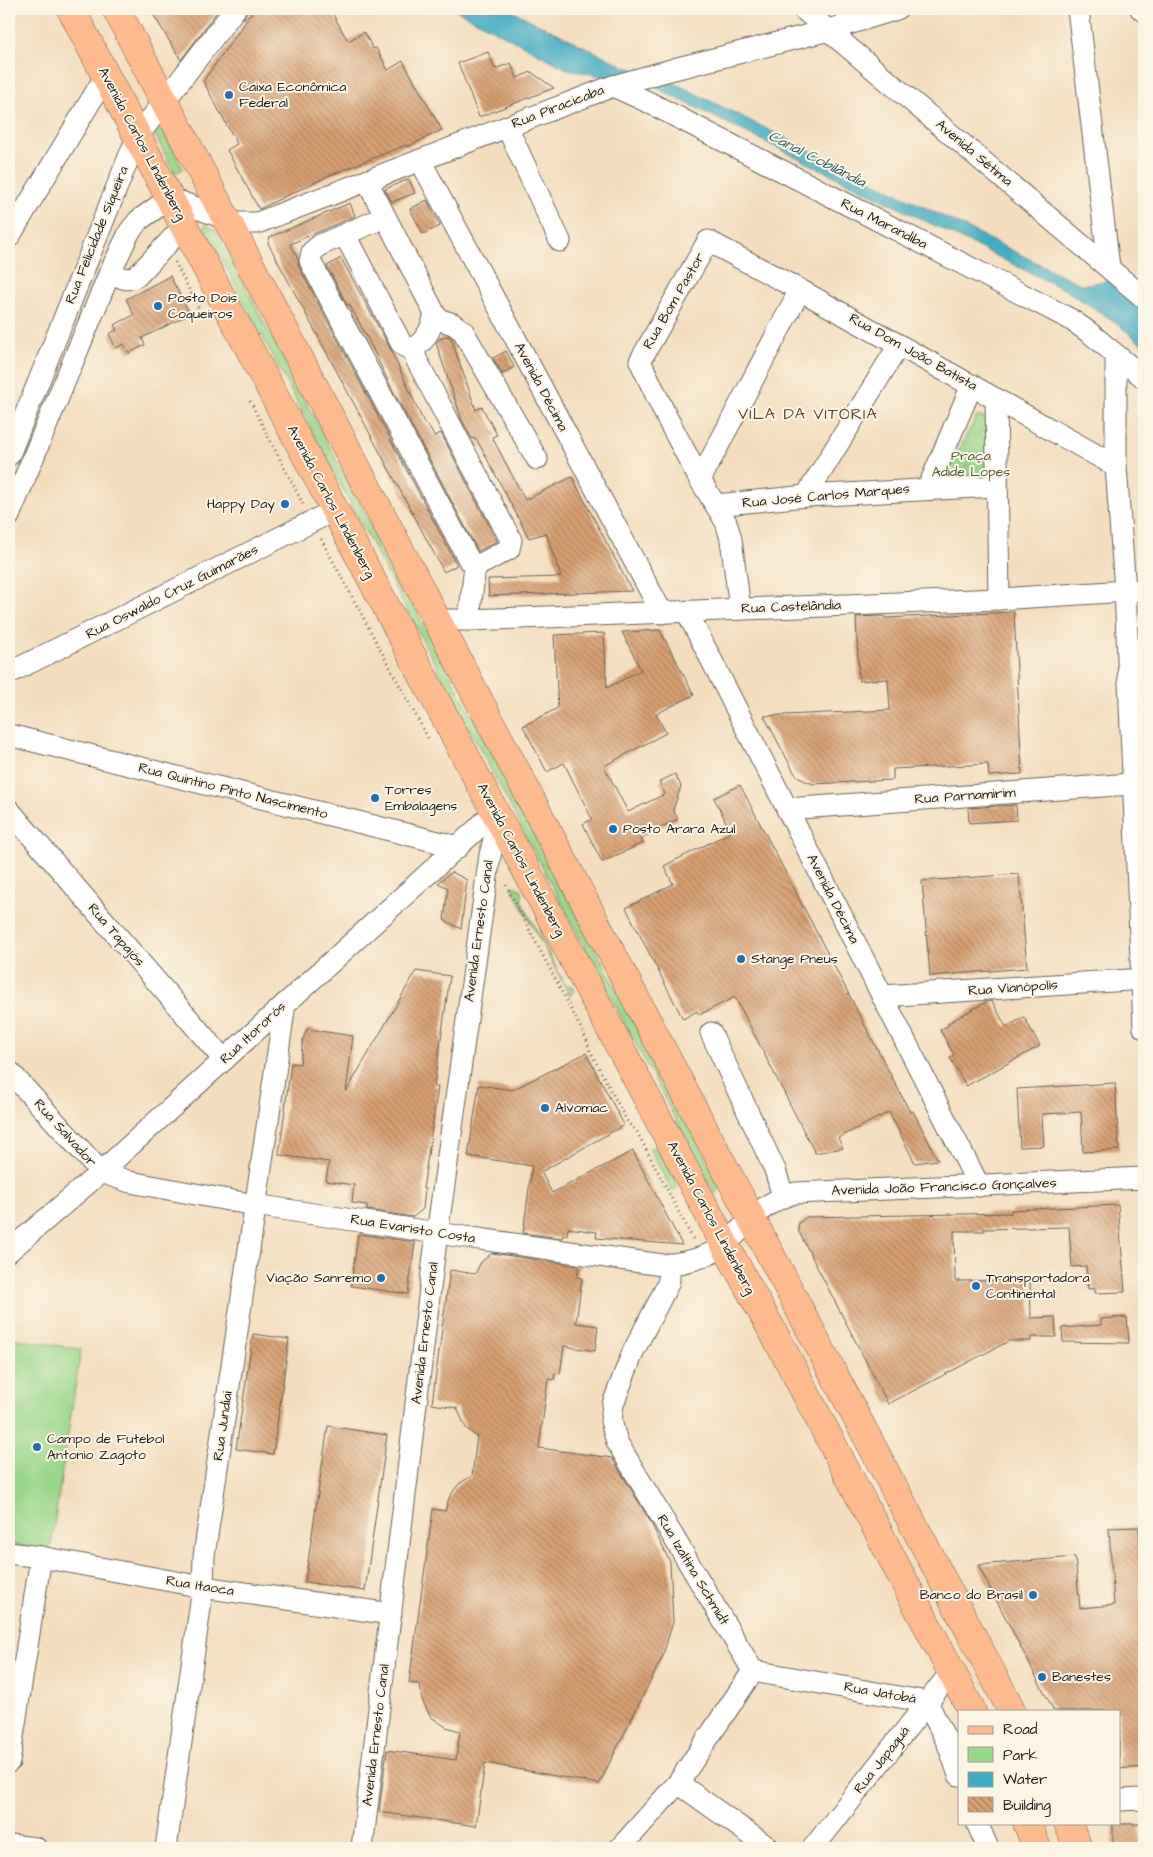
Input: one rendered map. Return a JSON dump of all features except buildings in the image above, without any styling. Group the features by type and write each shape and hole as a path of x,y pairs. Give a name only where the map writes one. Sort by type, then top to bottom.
{"main road":[{"name":"Avenida Carlos Lindenberg","path":"71,9 184,226 725,1245 784,1352 972,1710"},
{"path":"116,9 1011,1710"},
{"path":"170,198 204,179"},
{"path":"1027,1824 1037,1848"},
{"path":"1068,1824 1078,1848"}],"street":[{"name":"Rua Felicidade Siqueira","path":"9,455 137,137 235,9"},
{"name":"Avenida Sétima","path":"803,9 1144,298"},
{"name":"Rua Piracicaba","path":"226,219 243,224 257,222 616,85 829,30 897,9"},
{"path":"1078,9 1109,267"},
{"path":"1141,9 1144,12"},
{"path":"9,237 105,77"},
{"name":"Rua Marandiba","path":"616,85 1070,319 1144,378"},
{"path":"508,127 560,241"},
{"name":"Avenida Décima","path":"420,160 662,613"},
{"path":"345,235 401,343 406,348 414,348 420,343 434,322 434,312 367,181"},
{"path":"170,198 226,219"},
{"name":"Rua Felicidade Siqueira","path":"9,516 110,272 130,231 139,220 170,198"},
{"path":"385,217 315,248 310,262 469,560 475,565 483,564 509,549 511,540 416,359 414,348"},
{"path":"110,272 132,280 184,226"},
{"name":"Rua Dom João Batista","path":"708,241 800,290 1116,466"},
{"name":"Rua Bom Pastor","path":"700,480 667,418 640,361 708,241"},
{"path":"740,609 731,539 726,522 700,480 800,290"},
{"path":"434,318 453,324 463,331 537,459"},
{"path":"806,496 898,345"},
{"path":"1116,355 1116,466 1135,590 1144,1028"},
{"path":"928,488 972,385"},
{"path":"996,399 999,599"},
{"name":"Rua José Carlos Marques","path":"716,505 806,496 928,488 996,486"},
{"name":"Rua Oswaldo Cruz Guimarães","path":"9,673 335,510"},
{"path":"469,620 475,565"},
{"name":"Rua Castelândia","path":"438,620 999,599 1135,590"},
{"name":"Avenida Décima","path":"687,612 979,1186"},
{"name":"Rua Quintino Pinto Nascimento","path":"9,735 458,847"},
{"name":"Rua Parnamirim","path":"787,809 1139,783"},
{"name":"Rua Tapajós","path":"9,810 224,1060"},
{"name":"Rua Itororós","path":"9,1251 101,1172 458,847 497,815"},
{"name":"Avenida Ernesto Canal","path":"362,1848 437,1233 497,815"},
{"name":"Rua Vianópolis","path":"882,996 1143,980"},
{"name":"Rua Jundiai","path":"166,1848 203,1587 204,1556 284,1004"},
{"path":"711,1033 774,1170 783,1196"},
{"name":"Rua Salvador","path":"9,1071 101,1172"},
{"name":"Rua Evaristo Costa","path":"101,1172 130,1182 255,1205 437,1233 662,1264 689,1262 725,1245"},
{"name":"Avenida João Francisco Gonçalves","path":"752,1218 761,1209 783,1196 795,1193 1144,1178"},
{"path":"725,1245 752,1218"},
{"name":"Rua Izaltina Schmidt","path":"669,1264 669,1281 633,1352 613,1404 611,1412 613,1432 617,1442 753,1670"},
{"name":"Rua Itaoca","path":"9,1553 41,1557 203,1587 391,1614"},
{"path":"9,1762 41,1557"},
{"path":"620,1848 678,1783 753,1670"},
{"name":"Rua Jatobá","path":"753,1670 928,1702 948,1744 958,1772"},
{"name":"Rua Japaguá","path":"813,1848 952,1671"},
{"path":"678,1783 769,1848"},
{"path":"1120,1800 1144,1799"},
{"path":"977,1824 988,1848"},
{"path":"9,1845 36,1848"}],"green space":[{"path":"162,129 183,169 175,173 154,133"},
{"path":"206,225 215,230 721,1187 715,1194 204,226"},
{"name":"Praça Adide Lopes","path":"977,416 991,420 987,484 944,479"},
{"path":"511,886 521,889 523,894 521,900 565,985 573,986 573,992 570,996"},
{"path":"658,1147 678,1186 673,1192 649,1148"},
{"name":"Campo de Futebol Antonio Zagoto","path":"9,1338 81,1349 50,1551 9,1544"}],"water":[{"name":"Canal Cobilândia","path":"454,9 508,9 626,67 670,81 1082,285 1110,280 1144,310 1144,346 1114,321 1065,290 656,88 567,69"}],"place":[{"name":"Caixa Econômica Federal","path":"229,95"},
{"name":"Posto Dois Coqueiros","path":"158,306"},
{"name":"Happy Day","path":"285,504"},
{"name":"Torres Embalagens","path":"375,798"},
{"name":"Posto Arara Azul","path":"613,829"},
{"name":"Stange Pneus","path":"741,959"},
{"name":"Alvomac","path":"545,1108"},
{"name":"Viação Sanremo","path":"381,1278"},
{"name":"Transportadora Continental","path":"976,1286"},
{"name":"Campo de Futebol Antonio Zagoto","path":"37,1447"},
{"name":"Banco do Brasil","path":"1033,1595"},
{"name":"Banestes","path":"1042,1677"}],"district":[{"name":"VILA DA VITÓRIA","path":"808,414"}]}
